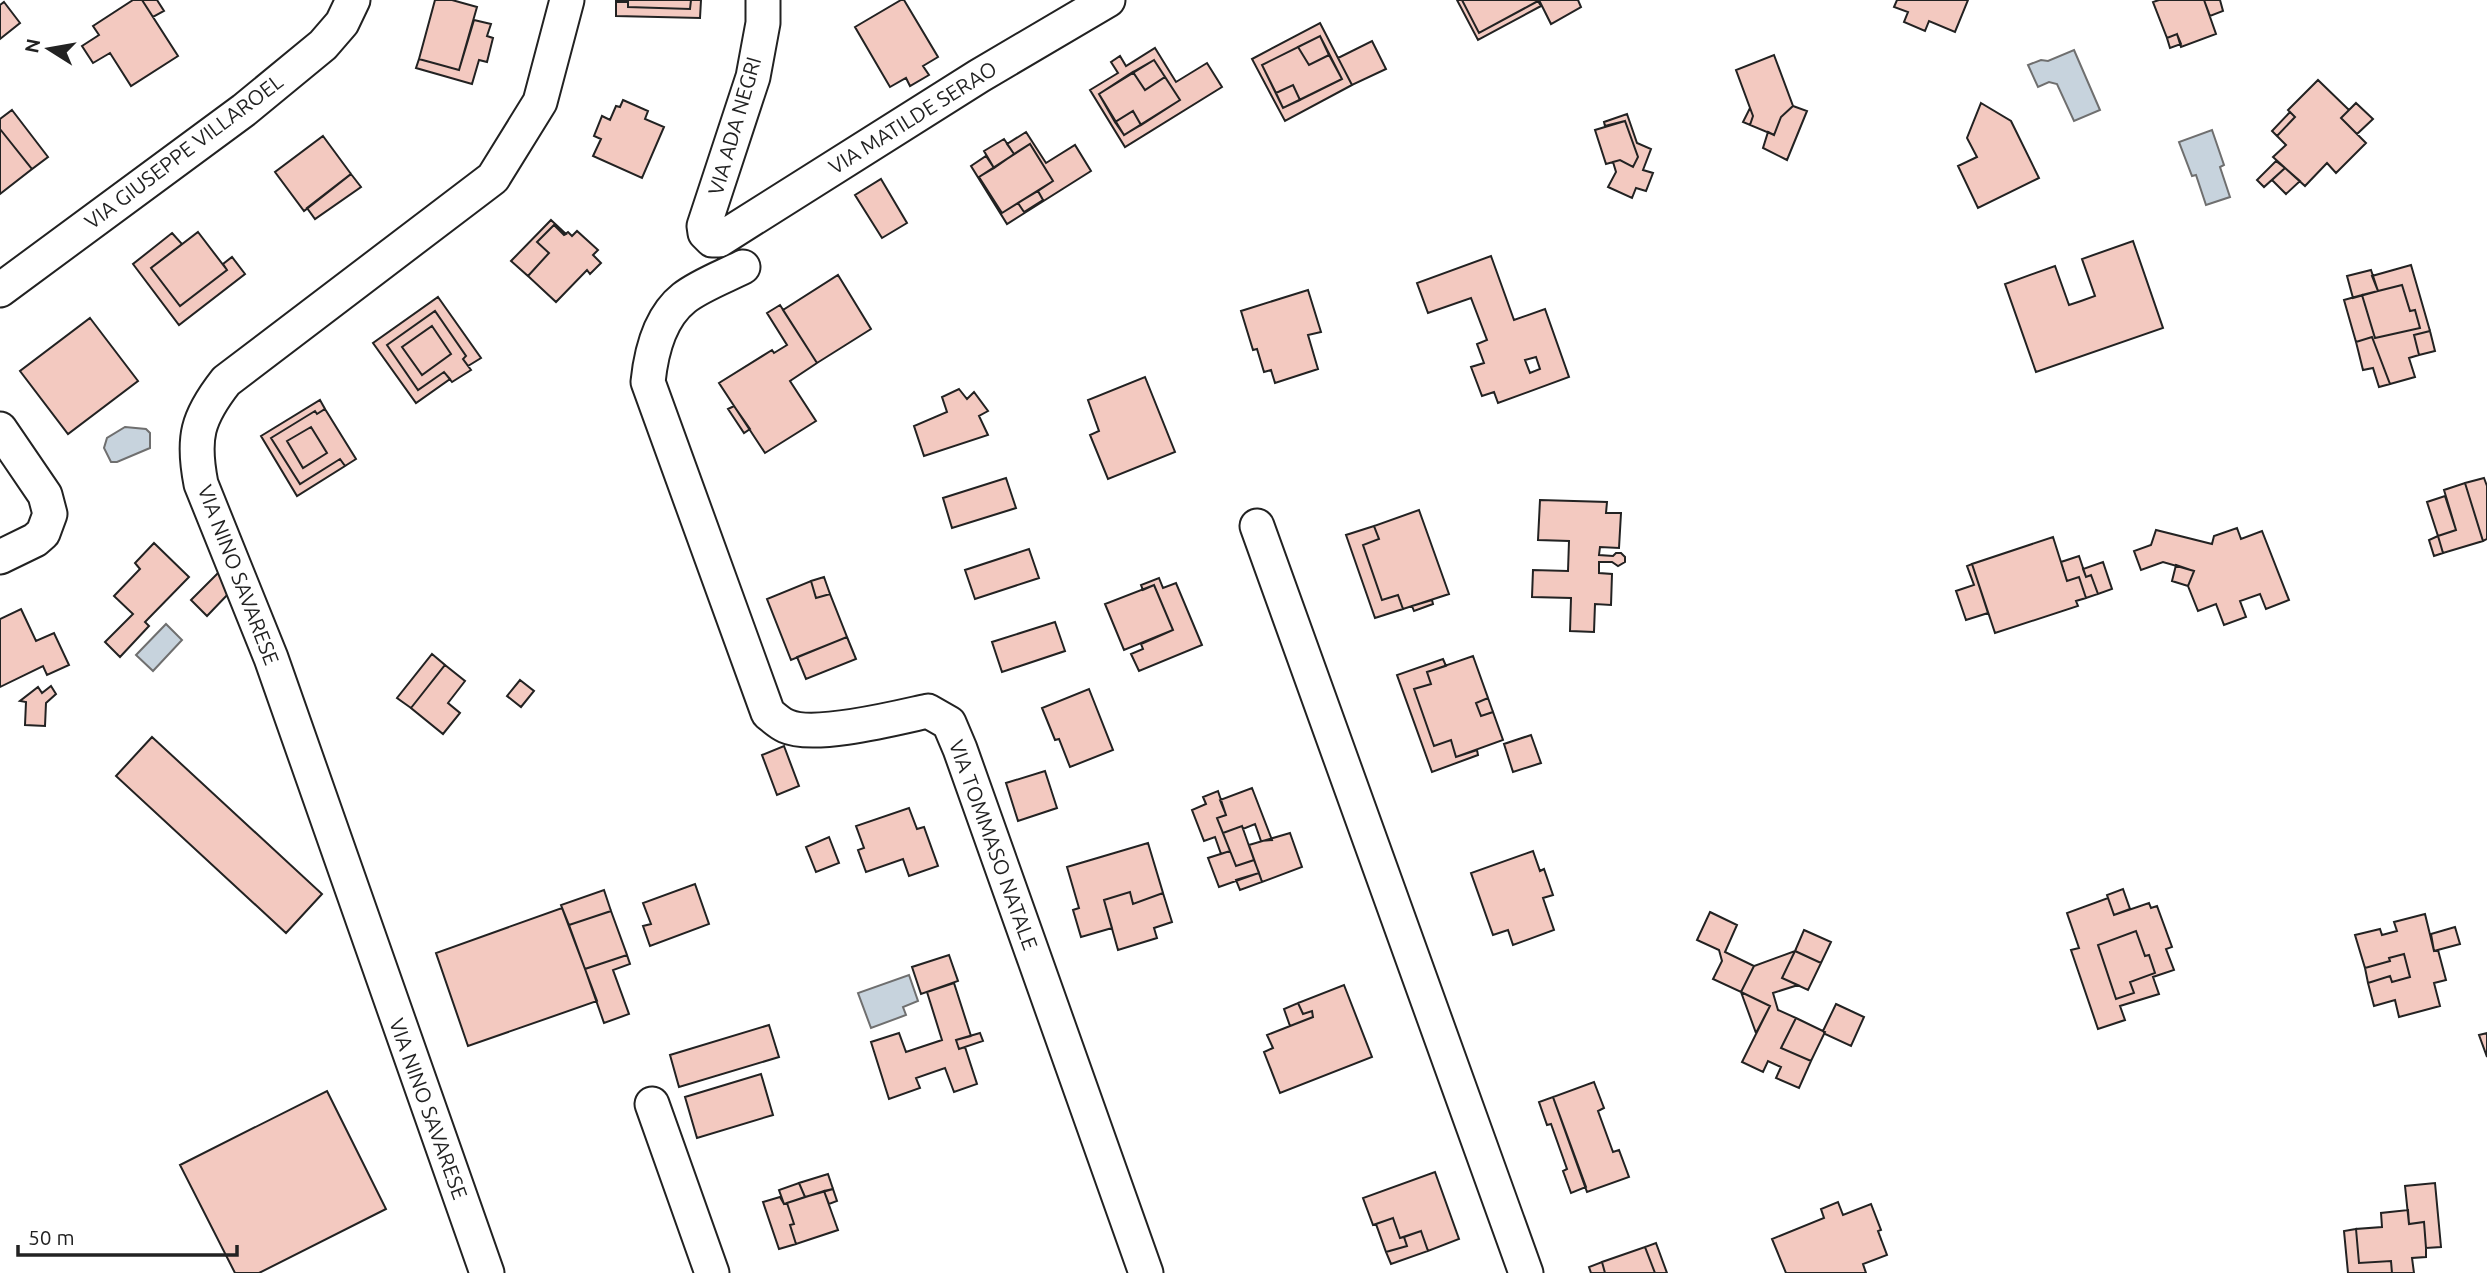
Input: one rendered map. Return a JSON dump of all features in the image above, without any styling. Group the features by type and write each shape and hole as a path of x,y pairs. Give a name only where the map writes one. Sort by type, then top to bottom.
{"street":[{"name":"VIA GIUSEPPE VILLAROEL","path":"0,290 284,78 330,38 342,23 353,0"},
{"name":"VIA NINO SAVARESE","path":"487,1273 271,658 201,484 196,457 198,429 209,403 226,381 493,178 540,102 567,0"},
{"name":"VIA ADA NEGRI","path":"719,240 709,239 704,230 753,77 763,23 763,0"},
{"name":"VIA MATILDE SERAO","path":"719,240 979,76 1108,0"},
{"name":"VIA TOMMASO NATALE","path":"743,267 684,298 664,323 650,357 648,382 768,713 786,726 807,731 883,721 928,711 949,723 1146,1273"},
{"path":"0,429 45,495 50,514 43,533 35,540 0,557"},
{"path":"1257,526 1527,1273"},
{"path":"652,1104 712,1273"}],"shaded area":[{"path":"2074,50 2100,110 2074,121 2057,84 2049,82 2038,87 2028,65 2041,60 2048,61"},
{"path":"2212,130 2224,165 2220,167 2230,197 2206,205 2196,175 2192,176 2179,142"},
{"path":"125,427 146,429 150,433 150,448 111,462 104,448 107,438"},
{"path":"166,624 182,640 153,671 136,655"},
{"path":"909,975 918,1001 903,1007 906,1015 871,1028 858,993"}],"building":[{"path":"133,0 142,0 178,56 131,86 110,53 93,63 82,46 99,35 93,26"},
{"path":"142,0 157,0 164,11 153,17"},
{"path":"435,0 452,0 477,7 459,70 419,59"},
{"path":"616,0 691,0 690,9 628,7 628,2"},
{"path":"691,0 701,0 700,18 616,16 616,2 628,2 628,7 690,9"},
{"path":"904,0 938,57 923,66 929,75 910,86 906,78 890,87 855,27"},
{"path":"1457,0 1462,0 1479,33 1538,1 1541,6 1478,40"},
{"path":"1462,0 1537,0 1538,1 1479,33"},
{"path":"1539,0 1578,0 1581,7 1551,24"},
{"path":"1897,0 1968,0 1955,32 1929,21 1925,31 1904,22 1908,12 1894,7"},
{"path":"2204,0 2216,34 2181,47 2177,34 2167,38 2153,2"},
{"path":"2204,0 2220,0 2223,11 2210,16"},
{"path":"4,2 20,23 0,39 0,5"},
{"path":"474,20 491,24 487,36 493,38 487,62 479,60 472,84 416,68 419,59 459,70"},
{"path":"1320,23 1352,85 1285,121 1252,59","holes":["1320,36 1342,79 1283,108 1262,65"]},
{"path":"2177,34 2181,44 2170,48 2167,38"},
{"path":"1320,36 1329,55 1309,65 1298,47"},
{"path":"1372,41 1386,69 1352,85 1338,58"},
{"path":"1298,47 1309,65 1329,55 1342,79 1300,100 1293,85 1276,93 1262,65"},
{"path":"1155,48 1176,82 1207,63 1222,87 1125,147 1090,90 1118,73 1111,62 1120,56 1126,66","holes":["1154,60 1180,100 1124,135 1099,94"]},
{"path":"1774,55 1793,106 1781,117 1774,135 1750,125 1753,116 1736,70"},
{"path":"1154,60 1165,77 1145,90 1133,72"},
{"path":"1133,72 1145,90 1165,77 1180,100 1141,125 1133,111 1115,122 1099,94"},
{"path":"2318,80 2349,110 2341,118 2366,143 2336,173 2327,163 2305,186 2273,157 2286,145 2277,136 2295,117 2288,110"},
{"path":"1293,85 1300,100 1283,108 1276,93"},
{"path":"623,100 648,111 645,119 664,127 642,178 593,156 601,139 594,136 602,116 610,120 616,106 620,107"},
{"path":"1981,103 2011,121 2039,178 1978,208 1958,166 1977,157 1967,138"},
{"path":"2356,103 2373,119 2357,134 2341,118"},
{"path":"1793,106 1807,111 1787,160 1763,148 1768,132 1774,135 1781,117"},
{"path":"1750,108 1753,116 1750,125 1743,122"},
{"path":"12,110 48,157 32,169 0,129 0,119"},
{"path":"1133,111 1141,125 1124,135 1115,122"},
{"path":"2290,112 2295,117 2277,136 2272,131"},
{"path":"1627,114 1637,143 1651,149 1643,170 1653,173 1646,191 1636,188 1632,198 1608,187 1616,172 1613,162 1620,160 1633,167 1638,157 1625,121 1605,126 1604,122"},
{"path":"1625,121 1638,157 1633,167 1620,160 1606,164 1595,130"},
{"path":"0,129 32,169 0,194"},
{"path":"1026,132 1046,163 1075,145 1091,171 1007,224 971,166 986,156 994,168 979,177 1002,213 1018,203 1024,212 1043,200 1038,191 1053,181 1030,144 1014,154 1007,144"},
{"path":"323,136 351,174 304,211 275,172"},
{"path":"1004,139 1014,154 994,168 984,151"},
{"path":"1030,144 1053,181 1002,213 979,177"},
{"path":"2276,161 2285,168 2264,187 2257,180"},
{"path":"2285,168 2300,181 2286,194 2272,180"},
{"path":"351,174 361,187 315,219 307,208"},
{"path":"881,179 907,223 882,238 855,195"},
{"path":"1038,191 1043,200 1024,212 1018,203"},
{"path":"551,220 566,234 554,225 537,242 549,253 528,276 511,261"},
{"path":"554,225 564,235 568,232 572,236 577,231 598,250 593,255 601,263 590,274 587,270 556,302 528,276 549,253 537,242"},
{"path":"198,232 227,270 180,306 151,268"},
{"path":"172,233 182,244 151,268 180,306 227,270 223,264 232,257 245,274 179,325 133,264"},
{"path":"2133,241 2163,328 2036,372 2005,284 2055,266 2069,305 2081,301 2095,296 2082,259"},
{"path":"1491,256 1514,320 1545,309 1569,377 1498,403 1494,392 1482,396 1471,367 1484,363 1477,344 1487,340 1471,298 1428,313 1417,283","holes":["1536,357 1540,369 1530,373 1525,360"]},
{"path":"2411,265 2430,331 2414,335 2419,355 2409,358 2415,377 2390,384 2372,337 2356,342 2344,300 2362,295 2375,338 2420,328 2415,310 2410,311 2402,285 2378,291 2372,276"},
{"path":"2371,270 2378,291 2353,298 2347,276"},
{"path":"838,275 871,329 817,363 783,310"},
{"path":"2402,285 2410,311 2415,310 2420,328 2375,338 2362,295"},
{"path":"1308,290 1321,332 1308,335 1318,369 1275,383 1271,370 1264,372 1257,349 1253,350 1241,311"},
{"path":"438,297 481,358 468,366 463,359 466,356 435,311 387,345 418,390 444,372 450,379 416,403 373,343"},
{"path":"780,305 817,363 790,381 816,421 765,453 719,383 772,350 774,353 787,345 767,313"},
{"path":"435,311 466,356 463,359 471,370 452,382 444,372 418,390 387,345","holes":["432,326 451,354 422,375 402,347"]},
{"path":"90,318 138,381 68,434 20,371"},
{"path":"432,326 451,354 422,375 402,347"},
{"path":"2430,331 2435,351 2419,355 2414,335"},
{"path":"2372,337 2390,384 2379,387 2373,368 2363,370 2356,342"},
{"path":"1145,377 1175,452 1108,479 1090,435 1099,431 1088,400"},
{"path":"959,389 967,399 974,392 988,411 979,416 988,435 924,456 914,426 947,412 942,397"},
{"path":"320,400 325,409 317,414 315,411 271,438 300,484 340,459 345,466 297,496 261,436"},
{"path":"734,406 750,429 744,433 728,409"},
{"path":"325,409 356,459 345,466 340,459 300,484 271,438 315,411 317,414","holes":["311,427 327,453 303,468 287,441"]},
{"path":"311,427 327,453 303,468 287,441"},
{"path":"1006,478 1016,508 952,528 943,498"},
{"path":"2484,478 2487,486 2487,539 2483,541 2465,483"},
{"path":"2465,483 2483,541 2443,553 2438,536 2456,530 2444,490"},
{"path":"2445,496 2456,530 2438,536 2427,502"},
{"path":"1540,500 1607,502 1606,513 1621,513 1619,548 1600,547 1599,555 1613,556 1621,553 1625,562 1618,566 1612,562 1599,562 1599,573 1612,574 1611,605 1595,604 1594,632 1570,631 1571,598 1532,597 1533,570 1568,571 1569,541 1538,540"},
{"path":"1419,510 1449,594 1403,609 1398,595 1382,600 1363,545 1379,539 1374,526"},
{"path":"1374,526 1379,539 1363,545 1382,600 1398,595 1403,609 1375,618 1346,535"},
{"path":"2237,528 2241,539 2262,531 2289,600 2266,609 2260,594 2240,601 2246,617 2224,625 2216,604 2198,611 2188,586 2194,571 2163,562 2141,570 2134,551 2151,545 2156,530 2212,544 2214,536"},
{"path":"2438,536 2443,553 2434,556 2429,540"},
{"path":"2053,537 2067,581 2079,577 2086,598 2076,601 2078,606 1995,633 1972,564"},
{"path":"154,543 189,577 145,622 149,626 120,657 105,642 133,614 114,596 140,569 135,563"},
{"path":"1029,549 1039,578 975,599 965,570"},
{"path":"2079,556 2086,577 2091,575 2098,594 2086,598 2079,577 2067,581 2061,562"},
{"path":"2103,562 2112,589 2098,594 2091,575 2086,577 2083,569"},
{"path":"1972,564 1988,613 1966,620 1956,591 1974,585 1967,566"},
{"path":"2176,565 2194,571 2188,586 2172,581"},
{"path":"222,569 231,591 207,616 191,600"},
{"path":"824,577 830,594 816,598 811,581"},
{"path":"1159,578 1163,588 1176,583 1202,645 1139,671 1131,654 1143,649 1141,644 1173,630 1154,585 1143,590 1141,585"},
{"path":"811,581 816,598 830,594 847,637 791,660 767,599"},
{"path":"1154,585 1173,630 1124,650 1105,604"},
{"path":"1432,600 1433,604 1414,611 1412,606"},
{"path":"21,609 36,641 54,633 69,665 47,675 43,666 0,687 0,619"},
{"path":"1055,622 1065,651 1002,672 992,642"},
{"path":"847,637 856,659 806,679 797,657"},
{"path":"432,654 445,665 411,708 397,698"},
{"path":"1473,656 1488,698 1476,703 1481,716 1493,712 1503,740 1456,757 1451,740 1434,746 1414,689 1431,684 1427,672"},
{"path":"1443,659 1446,666 1427,672 1431,684 1414,689 1434,746 1451,740 1456,757 1477,750 1478,755 1432,772 1397,675"},
{"path":"445,665 465,681 448,703 460,713 443,734 411,708"},
{"path":"520,680 534,691 521,707 507,696"},
{"path":"51,686 56,694 46,703 45,726 25,725 26,702 20,701 38,687 42,693"},
{"path":"1089,689 1113,750 1070,767 1042,708"},
{"path":"1488,698 1493,712 1481,716 1476,703"},
{"path":"1531,735 1541,763 1513,772 1504,744"},
{"path":"152,737 322,894 286,933 116,776"},
{"path":"784,746 799,786 777,795 762,755"},
{"path":"1045,771 1057,808 1018,821 1006,783"},
{"path":"1252,788 1272,840 1261,841 1255,824 1223,833 1217,818 1226,815 1220,800"},
{"path":"1218,791 1226,815 1217,818 1230,851 1221,854 1215,837 1204,841 1192,810 1206,804 1203,797"},
{"path":"909,808 917,829 924,827 938,866 909,876 903,859 866,872 858,850 864,848 856,826"},
{"path":"1242,826 1254,860 1236,866 1223,833"},
{"path":"1290,833 1302,867 1262,882 1249,845"},
{"path":"829,837 839,863 816,872 806,847"},
{"path":"1148,843 1163,893 1133,904 1130,892 1104,900 1112,928 1081,937 1073,910 1079,908 1067,867"},
{"path":"1230,851 1236,866 1254,860 1259,873 1219,887 1208,858"},
{"path":"1533,851 1540,871 1544,869 1553,895 1543,898 1554,930 1513,945 1508,930 1493,935 1471,873"},
{"path":"1259,873 1262,882 1240,890 1236,880"},
{"path":"695,884 709,924 650,946 643,926 651,924 643,903"},
{"path":"2123,889 2130,909 2114,915 2107,895"},
{"path":"604,890 611,911 569,925 561,905"},
{"path":"1130,892 1133,904 1163,893 1172,922 1154,928 1157,938 1118,950 1104,900"},
{"path":"2108,898 2114,915 2149,903 2151,908 2157,906 2172,947 2166,949 2174,970 2153,977 2159,994 2120,1006 2125,1020 2098,1029 2071,950 2079,948 2067,913","holes":["2136,931 2145,956 2149,955 2155,973 2130,982 2134,993 2116,999 2098,945"]},
{"path":"562,908 597,1001 468,1046 436,953"},
{"path":"611,911 627,955 585,969 569,925"},
{"path":"1710,912 1737,925 1725,952 1754,966 1741,992 1713,979 1722,961 1719,950 1697,940"},
{"path":"2425,914 2434,951 2438,950 2446,980 2434,983 2440,1006 2399,1017 2395,1000 2374,1006 2368,983 2390,976 2392,982 2410,977 2404,954 2365,968 2355,935 2380,929 2382,935 2397,931 2394,922"},
{"path":"2455,927 2460,944 2434,951 2431,934"},
{"path":"1804,930 1831,942 1821,963 1795,951"},
{"path":"2136,931 2145,956 2149,955 2155,973 2130,982 2134,993 2116,999 2098,945"},
{"path":"1795,951 1782,978 1798,985 1773,993 1778,1010 1796,1018 1781,1048 1811,1061 1799,1088 1776,1078 1781,1067 1768,1061 1763,1072 1742,1062 1770,1006 1741,992 1754,966"},
{"path":"1795,951 1821,963 1808,990 1782,978"},
{"path":"2404,954 2410,977 2392,982 2390,976 2368,983 2365,968"},
{"path":"627,955 630,964 613,970 629,1014 604,1023 585,969"},
{"path":"949,955 958,981 921,994 912,967"},
{"path":"954,983 971,1036 956,1040 959,1049 965,1047 977,1084 954,1092 945,1068 916,1078 920,1088 889,1099 871,1042 899,1033 906,1052 942,1040 927,992"},
{"path":"1344,985 1372,1057 1280,1093 1264,1052 1273,1048 1267,1035 1313,1017 1312,1011 1303,1014 1298,1003"},
{"path":"1741,992 1770,1006 1756,1033"},
{"path":"1298,1003 1303,1014 1312,1011 1313,1017 1290,1026 1284,1009"},
{"path":"1836,1004 1864,1017 1851,1046 1823,1031"},
{"path":"1796,1018 1825,1032 1811,1061 1781,1048"},
{"path":"769,1025 779,1057 679,1087 670,1055"},
{"path":"980,1033 983,1041 959,1049 956,1040"},
{"path":"2487,1033 2487,1057 2479,1035"},
{"path":"761,1074 773,1115 697,1138 685,1097"},
{"path":"1594,1082 1604,1108 1598,1111 1613,1152 1619,1150 1629,1177 1587,1192 1553,1097"},
{"path":"327,1091 386,1209 259,1273 235,1273 180,1165"},
{"path":"1553,1097 1586,1187 1571,1193 1563,1171 1567,1169 1551,1124 1547,1125 1539,1102"},
{"path":"1435,1172 1459,1239 1428,1251 1421,1231 1400,1238 1393,1218 1373,1225 1363,1198"},
{"path":"828,1174 833,1189 805,1197 799,1183"},
{"path":"799,1183 805,1197 784,1204 779,1190"},
{"path":"2435,1183 2441,1247 2426,1248 2424,1222 2409,1224 2405,1186"},
{"path":"833,1189 837,1201 829,1204 824,1191"},
{"path":"824,1191 838,1230 796,1244 790,1225 794,1224 787,1203"},
{"path":"780,1197 784,1204 787,1203 794,1224 790,1225 796,1244 779,1249 763,1202"},
{"path":"1838,1202 1843,1215 1871,1204 1887,1255 1863,1264 1866,1273 1786,1273 1772,1239 1824,1218 1821,1209"},
{"path":"2408,1210 2409,1224 2424,1222 2426,1257 2412,1258 2414,1273 2392,1273 2391,1261 2359,1263 2356,1229 2382,1227 2381,1213"},
{"path":"1393,1218 1400,1238 1404,1237 1407,1246 1386,1252 1376,1224"},
{"path":"2356,1229 2359,1263 2391,1261 2392,1273 2348,1273 2344,1231"},
{"path":"1421,1231 1428,1251 1391,1264 1386,1252 1407,1246 1404,1237"},
{"path":"1656,1243 1667,1273 1655,1273 1645,1247"},
{"path":"1645,1247 1655,1273 1605,1273 1602,1262"},
{"path":"1602,1262 1605,1273 1591,1273 1589,1267"}]}
